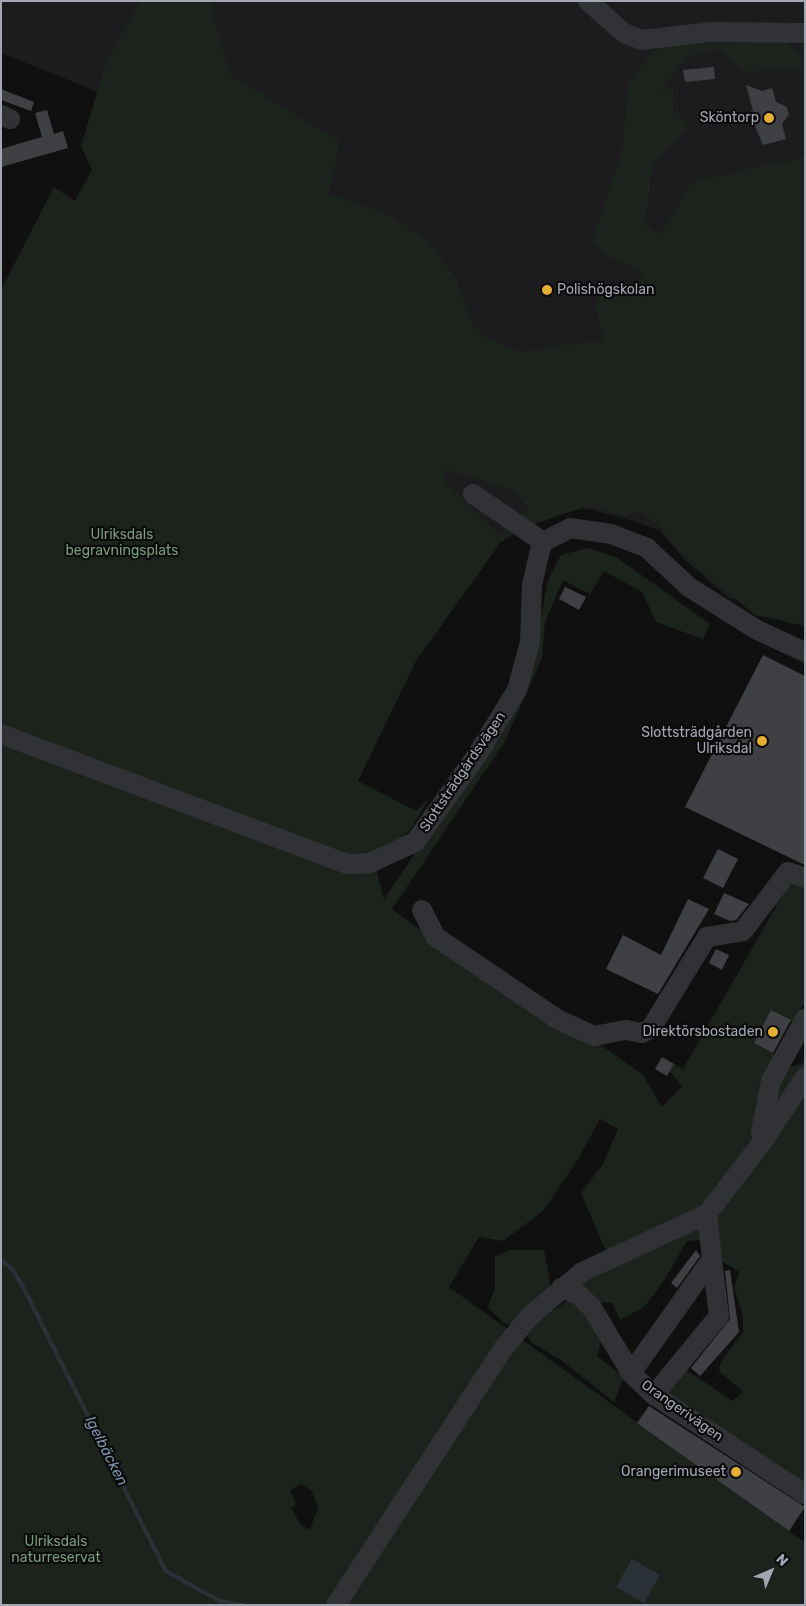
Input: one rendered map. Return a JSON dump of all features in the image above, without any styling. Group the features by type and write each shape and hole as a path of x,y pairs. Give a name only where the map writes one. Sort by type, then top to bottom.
{"street":[{"path":"588,1 624,33 642,40 710,32 805,33"},
{"path":"472,494 543,542 570,528 611,534 647,548 689,587 757,630 805,652"},
{"name":"Slottsträdgårdsvägen","path":"1,734 347,864 370,863 415,842 478,755 517,690 530,642 532,585 543,542"},
{"path":"422,910 436,937 557,1019 594,1036 626,1030 642,1033 652,1028 707,937 743,932 788,872 805,878"},
{"path":"763,1141 761,1132 771,1081 805,1019"},
{"path":"336,1605 503,1348 534,1311 561,1288 594,1265 707,1214 763,1141 805,1077"},
{"path":"654,1395 720,1316 707,1214"},
{"path":"631,1373 712,1259"},
{"name":"Orangerivägen","path":"561,1288 579,1295 592,1308 631,1373 654,1395 805,1494"}],"shaded area":[{"name":"Polishögskolan","path":"1,1 805,1 805,584 730,599 686,561 659,530 624,518 569,505 258,260 93,90 1,53"},
{"path":"445,468 512,490 528,508 500,535 443,479"},
{"path":"632,1559 660,1575 644,1603 616,1587"}],"green space":[{"path":"140,1 210,1 229,74 340,142 329,194 385,213 425,239 456,278 473,326 488,338 521,352 603,340 595,304 607,285 631,290 644,272 607,256 592,241 623,147 628,84 659,44 787,42 805,63 805,68 742,71 721,50 689,55 660,91 674,89 673,109 689,126 653,162 645,224 660,235 693,181 805,158 805,626 755,615 688,561 659,526 640,512 624,516 589,506 566,513 521,529 501,542 416,661 358,781 416,811 430,797 412,827 376,868 384,899 527,688 548,580 561,555 588,548 616,557 710,624 703,639 656,622 642,592 604,571 590,594 563,580 545,622 542,658 504,743 392,909 494,984 515,984 643,1075 662,1107 682,1087 670,1071 674,1064 683,1069 793,877 805,883 805,1001 793,1022 771,1010 754,1043 776,1055 756,1104 788,1068 805,1062 802,1071 805,1072 805,1489 663,1391 682,1367 732,1401 743,1392 719,1371 722,1360 743,1332 743,1315 734,1288 739,1272 716,1257 708,1239 687,1241 663,1282 644,1307 620,1320 612,1303 591,1302 605,1325 597,1356 624,1377 614,1402 561,1360 532,1343 521,1326 504,1323 488,1308 495,1287 495,1256 511,1250 544,1250 555,1310 568,1300 573,1272 606,1267 605,1249 581,1193 603,1164 618,1129 600,1119 577,1161 543,1211 503,1241 479,1237 449,1287 805,1543 805,1605 1,1605 1,290 54,187 75,201 92,170 81,146 106,63","holes":["445,469 512,490 528,508 500,535 444,480","301,1484 311,1490 318,1507 310,1530 300,1524 291,1508 296,1504 290,1490"]}],"building":[{"path":"714,67 715,79 685,82 683,70"},
{"name":"Sköntorp","path":"746,85 762,91 772,88 776,102 787,107 789,115 782,124 786,139 763,145 749,112 753,111"},
{"path":"1,89 34,102 31,111 1,100"},
{"path":"47,110 54,134 63,131 68,148 1,167 1,149 42,137 35,113"},
{"path":"565,587 586,597 579,610 559,599"},
{"name":"Slottsträdgården Ulriksdal","path":"763,655 805,676 805,865 685,807"},
{"path":"718,849 738,859 723,888 703,878"},
{"path":"724,893 749,904 736,920 730,921 714,914"},
{"path":"688,899 709,909 658,994 606,969 623,935 661,955"},
{"path":"716,949 729,955 722,970 709,963"},
{"name":"Direktörsbostaden","path":"771,1010 791,1020 773,1053 754,1043"},
{"path":"662,1057 674,1064 667,1076 655,1069"},
{"path":"696,1250 700,1256 677,1288 671,1283"},
{"path":"730,1270 739,1332 700,1376 691,1368 730,1319 725,1271"},
{"path":"649,1406 805,1507 789,1531 637,1423"}],"waterway":[{"name":"Igelbäcken","path":"1,1260 12,1269 22,1285 166,1571 220,1601 243,1605"}],"place":[{"name":"Sköntorp","path":"769,118"},
{"name":"Polishögskolan","path":"547,290"},
{"name":"Slottsträdgården Ulriksdal","path":"762,741"},
{"name":"Direktörsbostaden","path":"773,1032"},
{"name":"Orangerimuseet","path":"736,1472"}],"park label":[{"name":"Ulriksdals begravningsplats","path":"122,544"},
{"name":"Ulriksdals naturreservat","path":"56,1550"}]}
